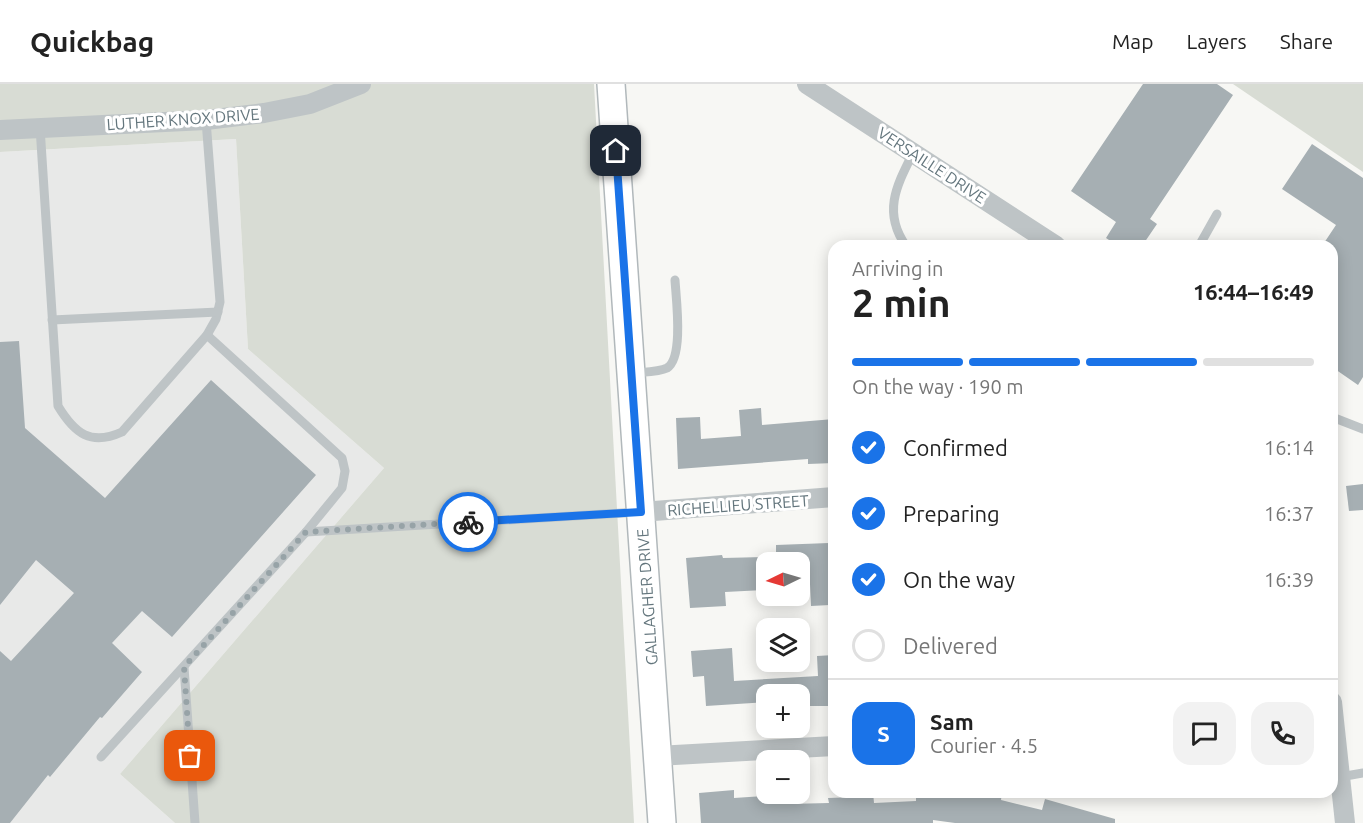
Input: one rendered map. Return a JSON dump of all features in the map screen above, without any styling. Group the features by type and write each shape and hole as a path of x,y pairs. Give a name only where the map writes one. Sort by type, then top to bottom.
{"street":[{"name":"LUTHER KNOX DRIVE","path":"0,130 206,120 264,113 310,104 361,84"},
{"name":"GALLAGHER DRIVE","path":"611,84 662,823"},
{"name":"VERSAILLE DRIVE","path":"807,84 829,94 1047,240"},
{"name":"RICHELLIEU STREET","path":"641,512 828,497"},
{"path":"657,756 828,746"},
{"path":"1338,782 1346,823"}],"lane":[{"path":"40,127 58,405 66,420 79,431 92,438 107,438 123,432 207,335 218,312 220,302 206,120"},
{"path":"903,240 898,231 893,204 896,188 914,153"},
{"path":"1202,240 1217,214"},
{"path":"632,374 667,368 674,361 677,349 675,280"},
{"path":"52,320 218,312"},
{"path":"101,757 306,532 342,488 345,471 342,458 207,335"},
{"path":"1338,419 1363,429"},
{"path":"306,532 641,512"},
{"path":"184,667 195,823"},
{"path":"1338,782 1363,773"}],"shaded area":[{"path":"0,84 594,84 634,823 175,823 120,774 384,468 248,349 236,139 0,152"},
{"path":"1233,84 1363,84 1363,172"},
{"path":"236,139 248,349 384,468 120,774 175,823 0,823 0,152"}],"building":[{"path":"1143,84 1217,84 1233,95 1150,219 1157,224 1146,240 1109,240 1106,238 1116,222 1071,191"},
{"path":"1312,144 1363,178 1363,377 1358,385 1338,371 1338,240 1326,240 1336,225 1282,189"},
{"path":"19,341 25,428 105,498 211,380 316,475 172,637 142,611 112,643 142,672 102,718 100,717 50,777 48,775 10,823 0,823 0,651 11,661 74,593 36,560 0,605 0,342"},
{"path":"761,408 762,425 828,420 828,463 808,464 808,459 678,469 676,418 700,417 701,439 741,436 739,410"},
{"path":"1363,484 1363,510 1349,511 1346,486"},
{"path":"828,543 828,605 811,606 810,552 776,552 776,545"},
{"path":"722,555 723,558 756,557 756,590 725,592 726,606 690,608 686,558"},
{"path":"732,648 734,681 818,676 817,656 828,655 828,706 810,706 810,684 756,684 756,703 706,706 704,676 693,677 691,651"},
{"path":"734,790 734,798 756,797 756,804 829,803 828,798 874,798 874,803 916,801 916,798 1001,798 1001,800 1042,810 1045,799 1115,819 1115,823 955,823 933,820 933,823 701,823 699,793"}],"way so far":[{"path":"190,756 184,667 306,532 468,522"}],"route":[{"path":"468,522 641,512 616,151"}]}
